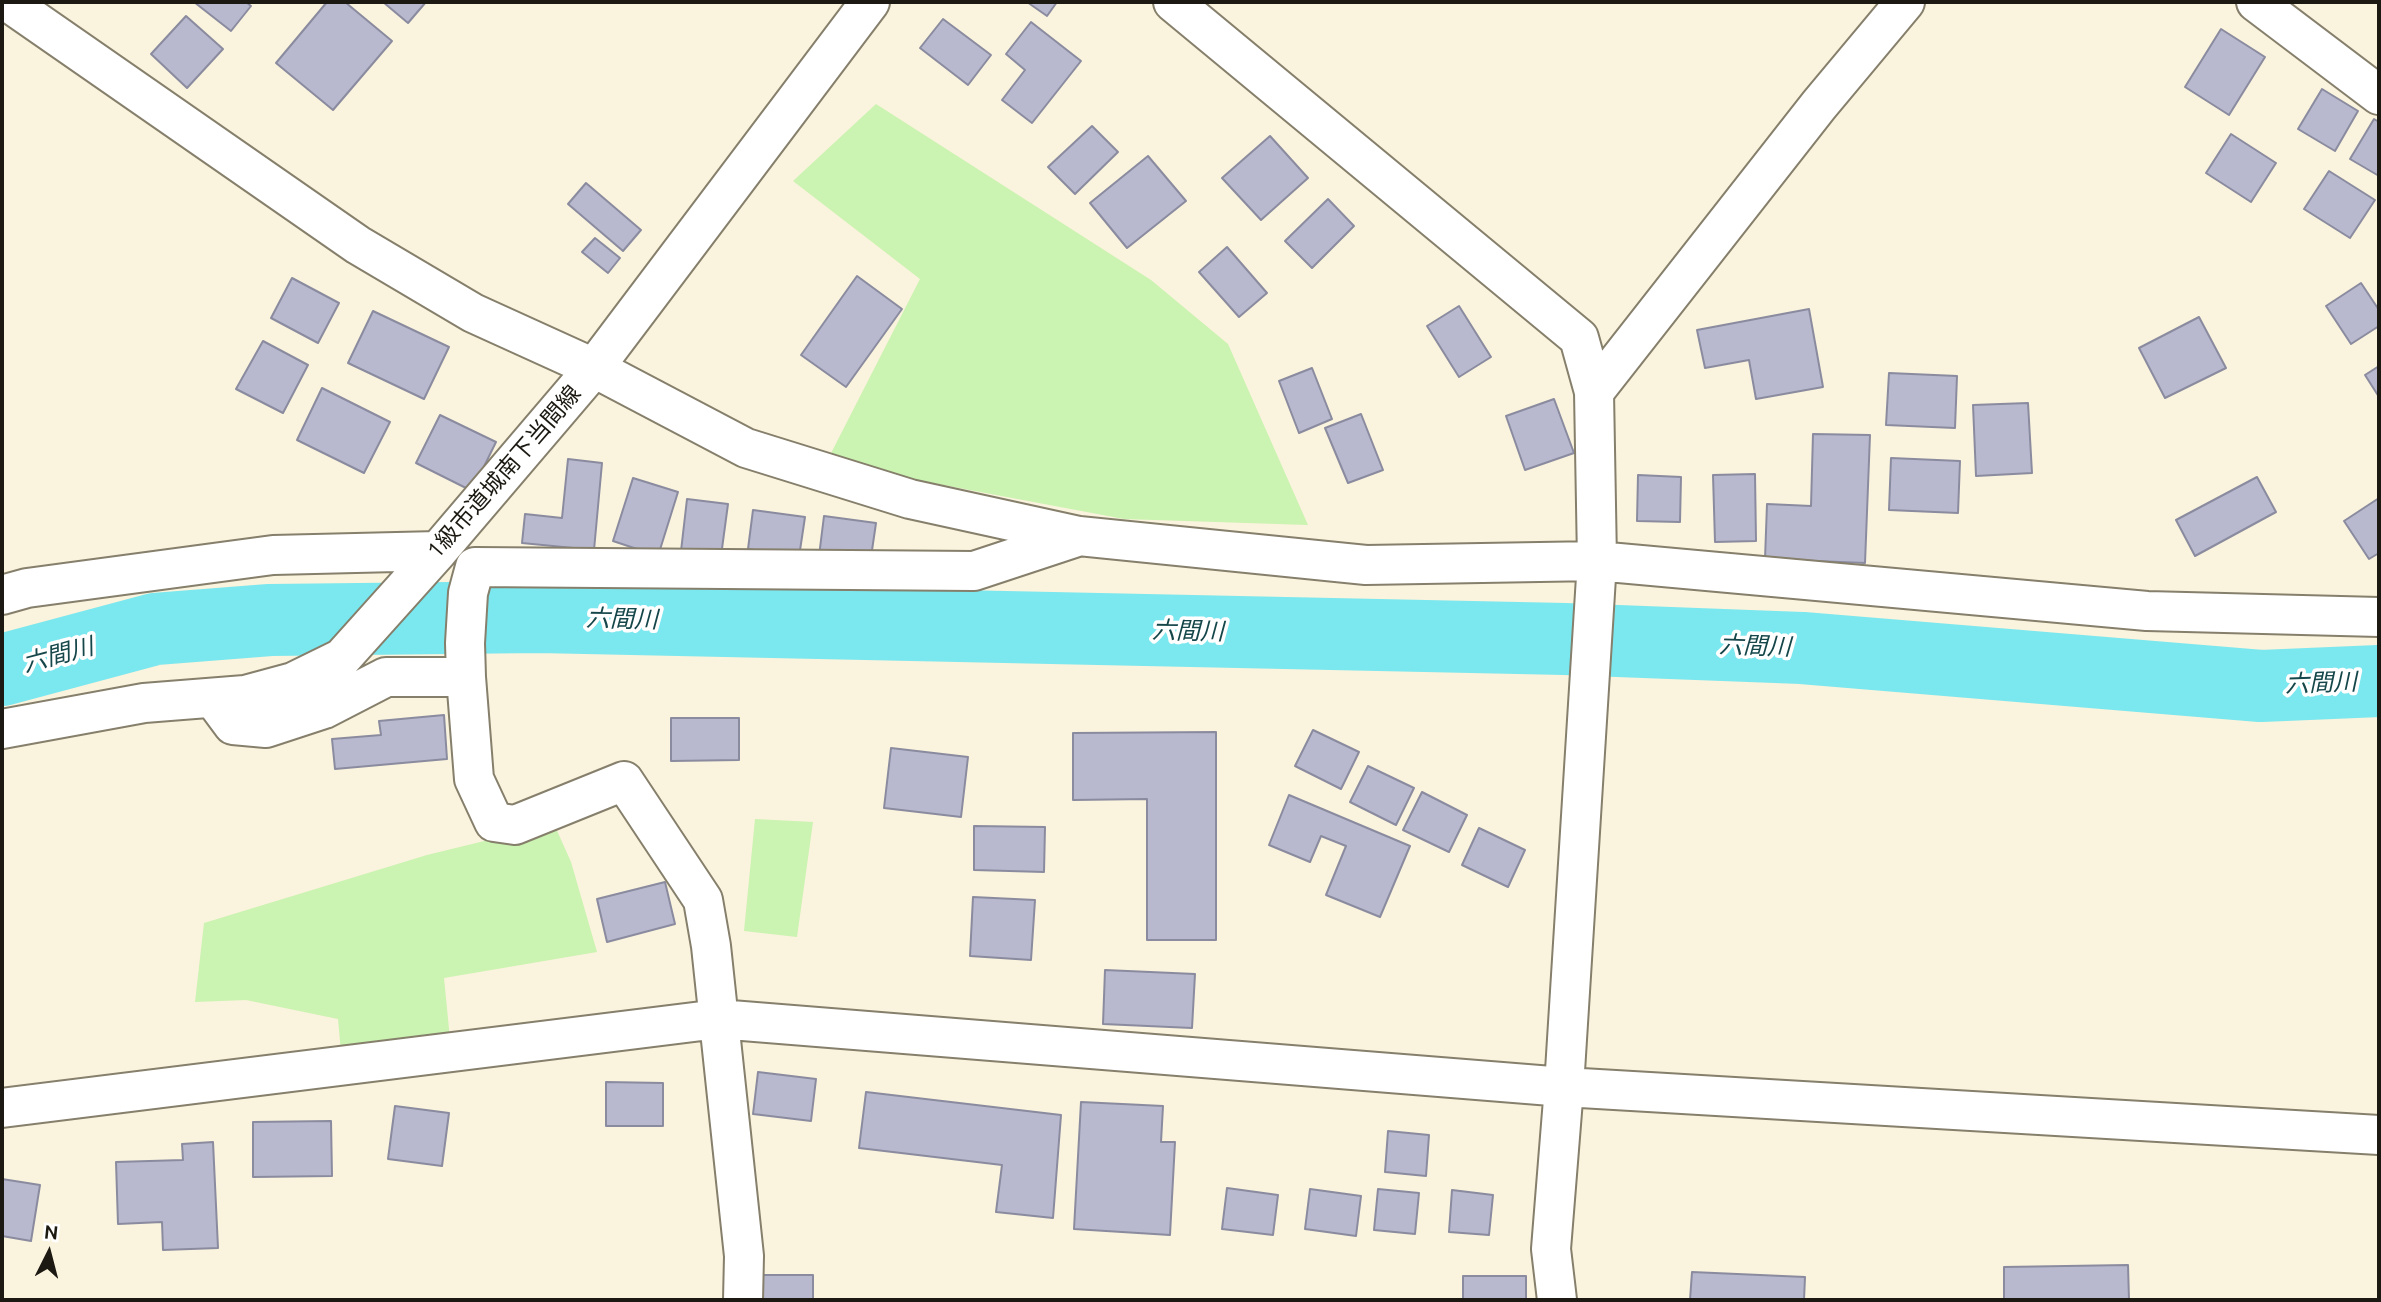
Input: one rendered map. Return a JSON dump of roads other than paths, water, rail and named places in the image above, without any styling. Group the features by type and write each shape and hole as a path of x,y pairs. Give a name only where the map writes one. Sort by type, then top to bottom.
{"street":[{"path":"8,2 358,245 473,313 594,368 746,448 911,499 1079,536 1366,565 1596,573 2147,611 2379,617"},
{"name":"1級市道城南下当間線","path":"2,729 144,703 245,695 293,682 342,658 594,368 870,2"},
{"path":"1173,2 1579,338 1594,392 1596,573 1564,1087 1551,1249 1557,1300"},
{"path":"1594,392 1819,105 1905,2"},
{"path":"2256,2 2379,95"},
{"path":"743,1300 744,1256 711,946 703,900 624,781 515,825 494,822 474,779 465,660 468,593 475,567 974,570 1079,536"},
{"path":"2,595 26,588 273,555 429,559"},
{"path":"213,698 233,725 266,728 324,709 386,677 465,660"},
{"path":"2,1108 718,1019 1564,1087 2379,1135"}],"waterway":[{"name":"六間川","path":"2,670 155,629 270,620 539,617 1565,639 1802,648 2261,686 2379,681"}]}
